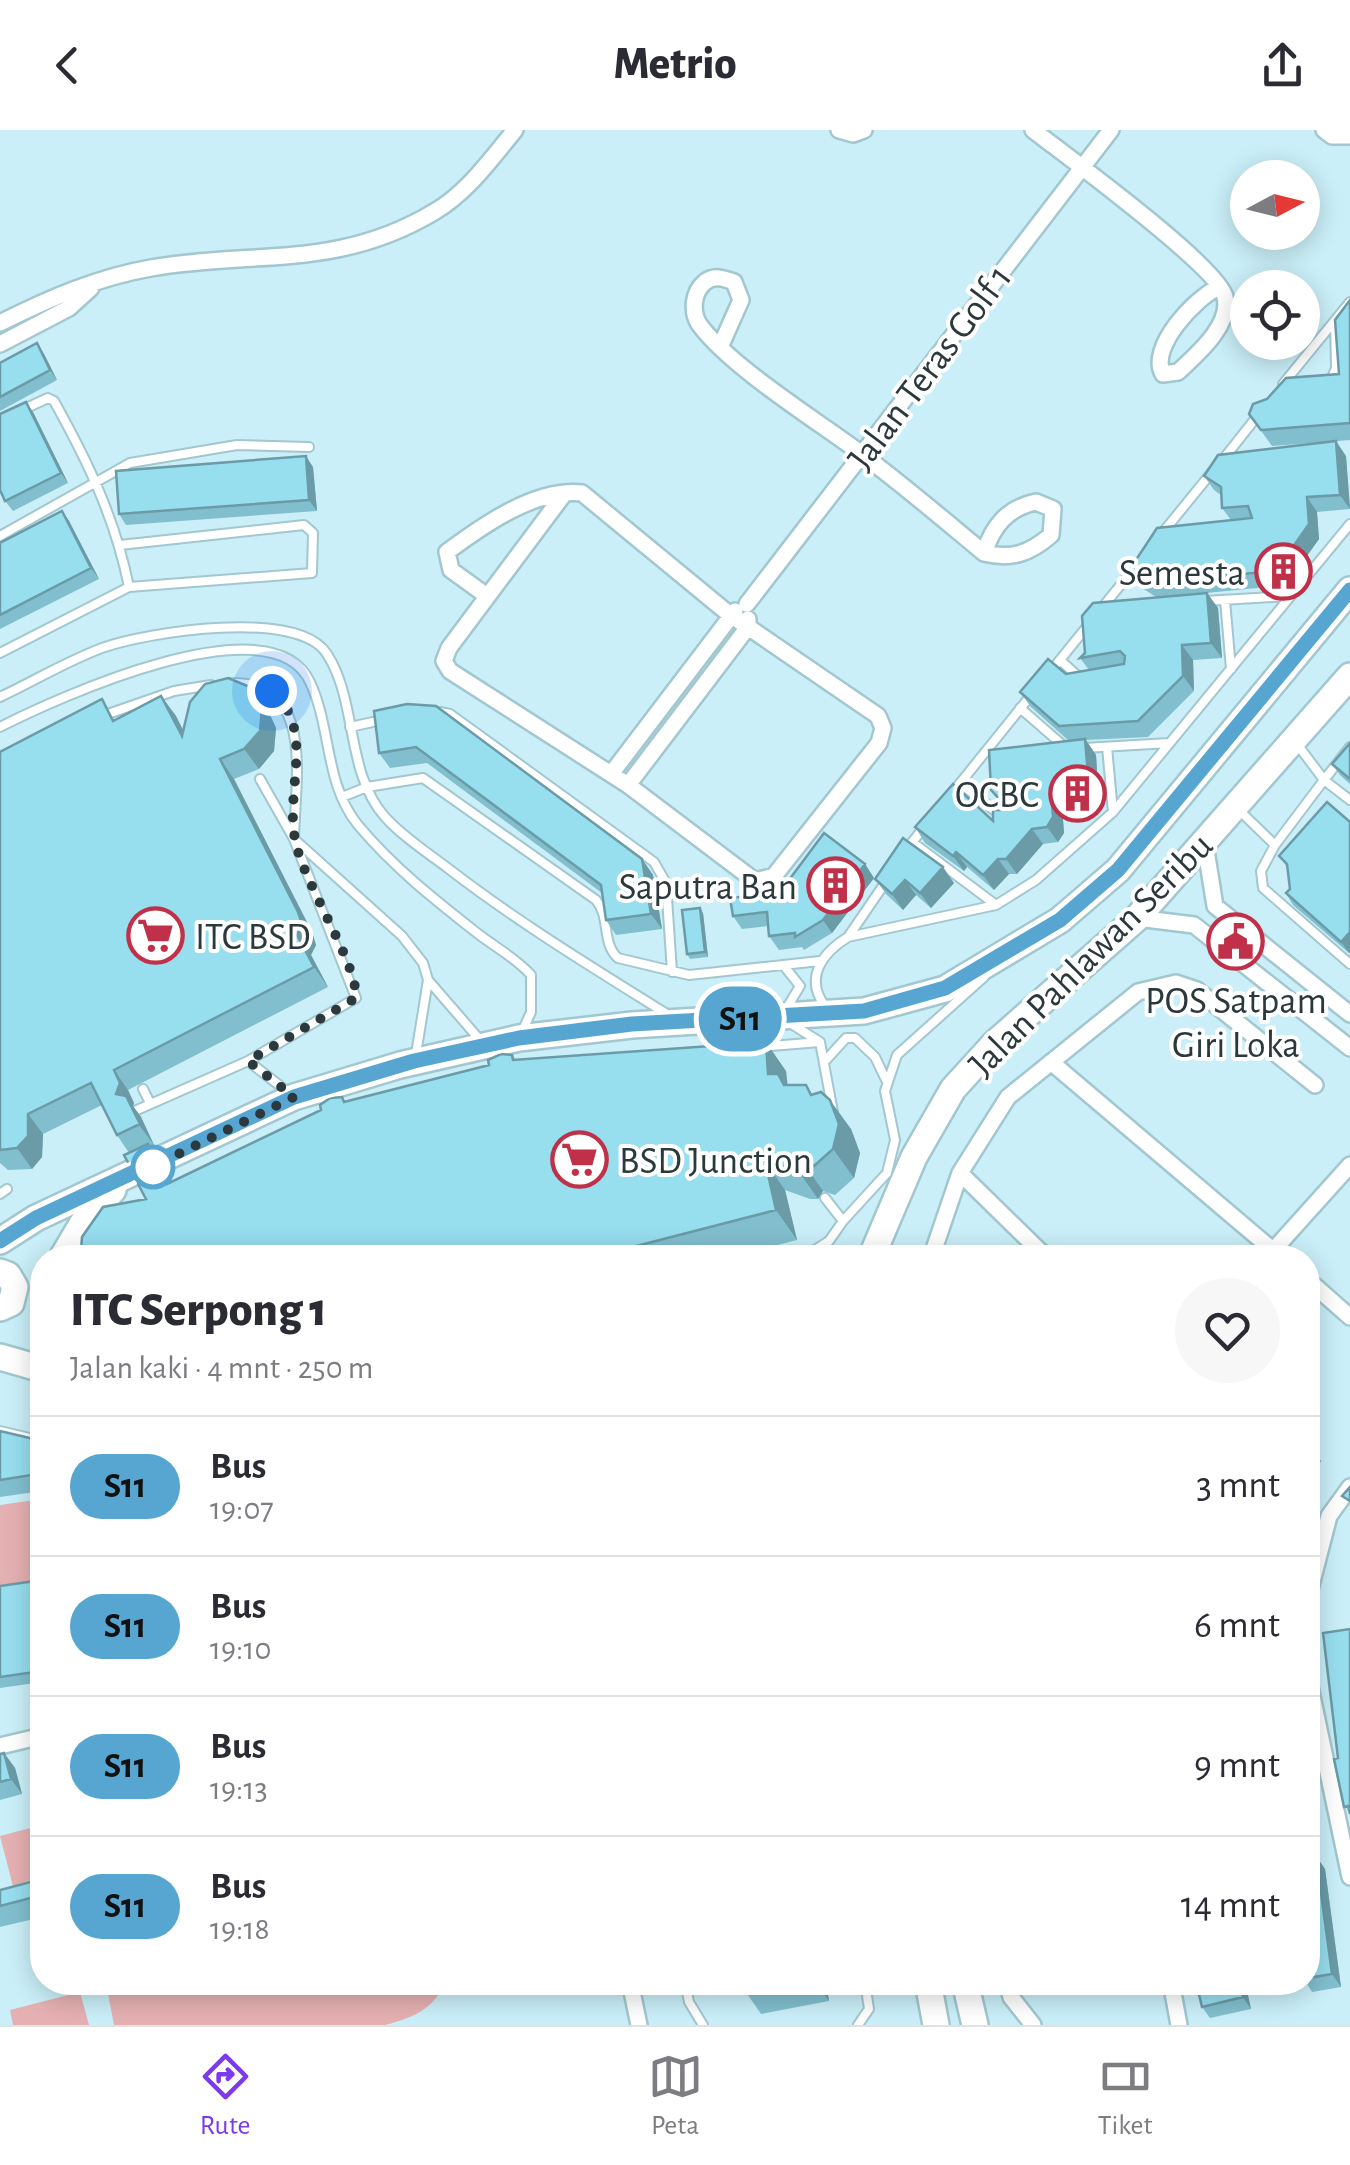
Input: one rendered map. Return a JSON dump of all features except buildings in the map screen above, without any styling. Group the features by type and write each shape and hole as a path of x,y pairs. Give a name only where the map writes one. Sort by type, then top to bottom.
{"main road":[{"name":"Jalan Pahlawan Seribu","path":"0,1241 36,1218 294,1097 484,1046 519,1038 680,1022 831,1014 905,1003 945,988 1060,920 1118,870 1350,590"},
{"name":"Jalan Pahlawan Seribu","path":"876,1245 914,1156 953,1090 996,1043 1137,918 1350,676"},
{"path":"70,1245 82,1224 122,1180"},
{"path":"0,1272 8,1275 15,1288 11,1303 0,1308"},
{"path":"0,1357 30,1366"},
{"path":"929,1995 936,2025"},
{"path":"968,1995 975,2025"}],"street":[{"path":"0,323 60,293 91,288 153,268 328,254 361,245 409,226 453,199 515,130"},
{"path":"839,130 853,134 864,130"},
{"path":"1033,130 1156,228 1219,287 1225,296 1226,311 1218,328 1178,372 1163,374 1158,361 1163,346 1200,299 1219,287"},
{"name":"Jalan Teras Golf 1","path":"612,774 729,614 746,604 1111,130"},
{"path":"1330,132 1350,136"},
{"path":"0,344 69,308 91,288"},
{"path":"721,345 984,553 1001,557 1033,550 1051,535 1053,509 1036,502 1004,517 992,530 984,553"},
{"path":"488,596 451,570 447,552 495,520 564,494 582,493 729,614 878,716 883,728 879,743 774,876 762,880 747,878 628,785 447,668 446,653 564,494"},
{"path":"628,785 748,627 746,604"},
{"path":"1205,844 1215,906 1350,1014"},
{"path":"1137,918 1194,926 1350,1048"},
{"path":"936,1245 960,1173 1008,1097 1138,992 1176,983 1197,990 1315,1086"},
{"path":"1051,1062 1262,1245"},
{"path":"1282,1245 1350,1165"},
{"path":"960,1173 1034,1245"},
{"path":"1320,1291 1350,1317"},
{"path":"1320,1553 1330,1516 1350,1487"},
{"path":"1320,1733 1350,1877"},
{"path":"0,1746 30,1739"},
{"path":"633,1995 639,2025"},
{"path":"1010,1995 1033,2025"},
{"path":"1173,1995 1179,2025"}],"lane":[{"path":"1295,386 1280,387 1350,302"},
{"path":"1324,384 1336,374 1335,320"},
{"path":"13,414 52,399 98,480 120,545 129,588"},
{"path":"1180,533 1161,535 1269,402"},
{"path":"0,536 130,463 237,444 310,447"},
{"path":"1224,458 1242,456"},
{"path":"848,937 996,905 1036,880 1113,812 1350,524"},
{"path":"0,653 129,588 309,576 313,534 308,527 298,526 120,545"},
{"path":"948,798 1149,550"},
{"path":"1190,603 1290,596"},
{"path":"1225,600 1231,669"},
{"path":"1101,610 1118,608"},
{"path":"0,697 100,649 134,639 210,629 287,630 304,634 327,654 367,788 384,816 488,900 680,1022"},
{"path":"0,727 56,698 128,670 212,654 269,652 286,656 310,681 333,780 356,822 419,888 531,975 531,1012 519,1038"},
{"path":"1060,660 1080,679 1092,682"},
{"path":"101,716 174,691 224,683 248,682 272,691 282,700 296,731 294,839 402,936 423,963 428,980 484,1046"},
{"path":"1020,708 1068,749"},
{"path":"428,711 450,714 654,862 666,883 672,972"},
{"path":"350,727 400,716"},
{"path":"1294,741 1324,780 1350,800"},
{"path":"1051,750 1170,743"},
{"path":"1107,747 1113,812"},
{"path":"1350,747 1260,871 1263,888 1350,964"},
{"path":"984,754 1000,753"},
{"path":"342,797 367,788 424,778 596,900 606,914 608,943 614,956 689,976 820,962 848,937 891,874"},
{"path":"137,1110 248,1061 349,1005 356,995 294,839 260,780"},
{"path":"960,783 1007,820"},
{"path":"1236,807 1275,846"},
{"path":"902,858 936,812"},
{"path":"912,842 996,905"},
{"path":"820,962 817,996 831,1014"},
{"path":"886,1080 897,1055 969,993 994,962"},
{"path":"784,966 800,986 796,999 779,1016 820,1042 835,1118"},
{"path":"406,1067 428,980"},
{"path":"823,1245 877,1188 894,1151 886,1080 875,1057 855,1038 846,1038 826,1060"},
{"path":"742,1049 820,1042"},
{"path":"248,1061 294,1097"},
{"path":"143,1089 150,1104"},
{"path":"826,1198 843,1222"},
{"path":"0,1431 30,1438"},
{"path":"687,1995 703,2025"},
{"path":"858,2025 869,2009 867,1995"}],"shaded area":[{"path":"30,1501 30,1583 0,1588 0,1505"},
{"path":"30,1828 30,1886 14,1890 0,1836"},
{"path":"81,1995 89,2025 13,2025 10,2010"},
{"path":"108,1995 438,1995 421,2012 385,2025 114,2025"}],"bus line":[{"name":"S11","path":"0,1241 36,1218 334,1082 519,1038 632,1024 864,1011 905,1003 945,988 1060,920 1118,870 1350,590"}],"place":[{"name":"Semesta","path":"1284,572"},
{"name":"OCBC","path":"1078,794"},
{"name":"Saputra Ban","path":"836,886"},
{"name":"ITC BSD","path":"156,936"},
{"name":"POS Satpam Giri Loka","path":"1236,942"},
{"name":"BSD Junction","path":"580,1160"}],"route":[{"path":"153,1167 150,1168 294,1097 248,1061 356,998 294,839 296,731 289,711 272,691"}]}
